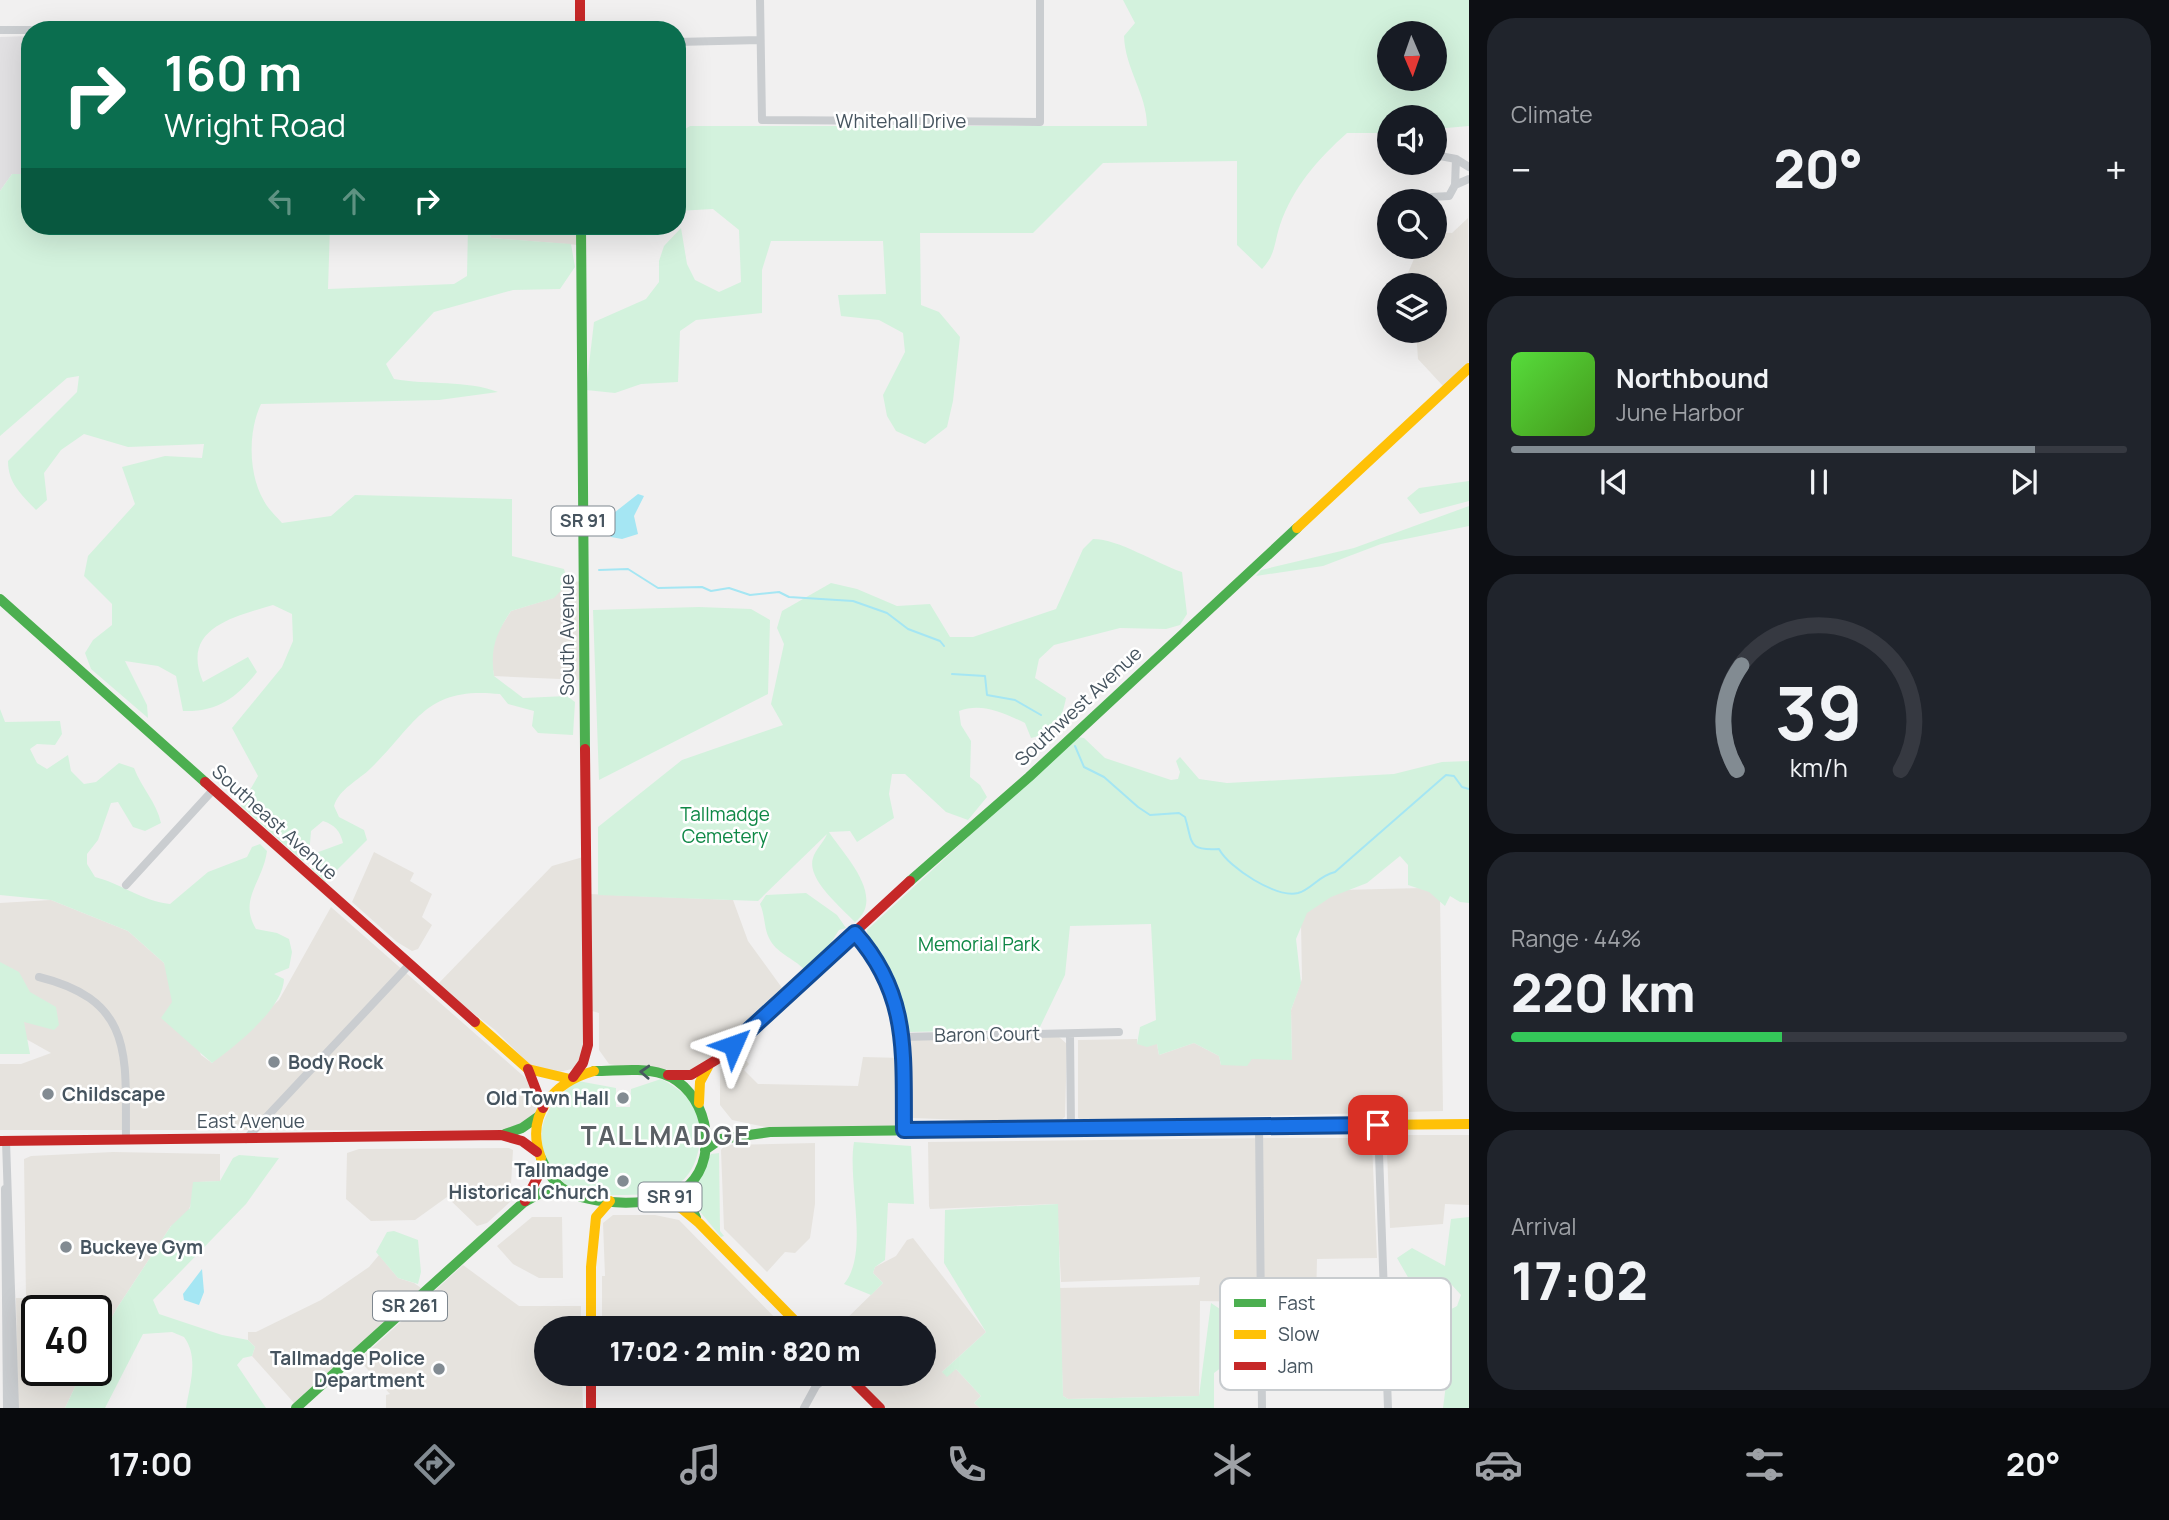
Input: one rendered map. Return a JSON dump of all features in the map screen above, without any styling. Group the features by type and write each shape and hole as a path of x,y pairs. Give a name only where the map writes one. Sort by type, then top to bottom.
{"main road":[{"path":"580,0 580,21"},
{"name":"South Avenue","path":"571,1078 583,1063 589,1045 581,235"},
{"name":"Southwest Avenue","path":"668,1076 691,1075 708,1067 953,841 1029,777 1469,368"},
{"name":"Southeast Avenue","path":"0,599 528,1069 539,1091 541,1112"},
{"path":"589,1045 595,1060 614,1071"},
{"path":"699,1103 700,1082 708,1067"},
{"name":"Southeast Avenue","path":"528,1069 571,1078"},
{"path":"571,1078 590,1072 614,1071 668,1076"},
{"name":"SR 91","path":"610,1201 660,1199 677,1195 691,1183 705,1150 704,1116 699,1103 686,1087 668,1076"},
{"name":"SR 91","path":"541,1112 552,1092 571,1078"},
{"path":"541,1112 537,1152 543,1167 564,1190 576,1196 610,1201"},
{"name":"East Avenue","path":"501,1135 522,1128 541,1112"},
{"path":"704,1116 718,1128 759,1127 770,1132"},
{"path":"705,1150 722,1137 760,1136 770,1132 1469,1124"},
{"name":"East Avenue","path":"3,1141 501,1135 522,1141 537,1152"},
{"name":"SR 261","path":"523,1203 543,1167"},
{"path":"691,1183 689,1201 699,1223"},
{"name":"SR 261","path":"296,1408 523,1203 544,1191 564,1190"},
{"path":"576,1196 586,1209 593,1247"},
{"path":"660,1199 681,1208 699,1223 790,1316"},
{"path":"591,1316 596,1217 610,1201"},
{"path":"591,1386 592,1408"},
{"path":"858,1386 880,1408"}],"street":[{"path":"686,42 760,40 760,0"},
{"name":"Whitehall Drive","path":"760,40 762,120 1040,122 1040,0"},
{"path":"0,30 21,30"},
{"path":"1447,157 1457,159 1469,167"},
{"path":"1447,196 1455,185 1457,159"},
{"path":"1455,185 1469,179"},
{"path":"126,885 213,790"},
{"path":"855,933 885,973 894,995 903,1037 904,1130"},
{"path":"246,1139 409,965"},
{"path":"40,976 63,983 90,997 116,1028 126,1066 126,1139"},
{"name":"Baron Court","path":"903,1037 1119,1032"},
{"path":"1070,1034 1071,1129"},
{"path":"1378,1125 1383,1278"},
{"path":"1259,1126 1261,1278"},
{"path":"3,1141 7,1175 4,1201 15,1408"},
{"path":"7,1408 10,1347"},
{"path":"804,1408 816,1386"},
{"path":"1262,1390 1262,1408"},
{"path":"1387,1390 1388,1408"}],"shaded area":[{"path":"21,36 21,174 12,174 0,191 0,37"},
{"path":"1468,218 1469,362 1443,386 1418,359 1417,343 1447,343 1447,273 1408,273 1414,259 1447,259 1447,233 1452,233"},
{"path":"490,235 578,235 578,245 491,238"},
{"path":"581,581 583,680 494,676 491,657 494,638 511,611 553,598 568,583"},
{"path":"374,852 414,873 410,881 432,894 422,917 432,925 418,949 412,951 397,942 352,902"},
{"path":"583,857 584,1054 576,1068 559,1072 532,1067 495,1030 437,985 552,866"},
{"path":"1422,888 1440,896 1443,1111 1084,1121 1078,1118 1078,1040 1137,1039 1137,1044 1157,1044 1159,1055 1194,1043 1219,1056 1221,1065 1251,1059 1292,1059 1291,1010 1302,979 1301,923 1306,907 1341,890"},
{"path":"589,894 733,900 748,941 785,992 694,1072 669,1074 609,1064 599,1050 599,1013 592,1011"},
{"path":"51,900 128,931 164,963 201,1055 212,1063 279,1000 331,907 529,1081 538,1100 536,1112 529,1121 504,1130 0,1130 0,1064 21,1064 51,1053 26,1039 0,1034 0,903"},
{"path":"903,1037 1059,1037 1067,1044 1065,1117 1058,1122 965,1123 965,1120 912,1118"},
{"path":"736,1049 749,1064 744,1070 758,1084 858,1086 863,1057 903,1058 904,1130 789,1132 732,1120 720,1105 720,1070"},
{"path":"1396,1135 1469,1135 1469,1205 1445,1204 1443,1224 1390,1228 1387,1151 1388,1144"},
{"path":"1368,1138 1372,1144 1377,1258 1317,1259 1317,1278 1220,1278 1220,1301 1200,1301 1199,1396 1068,1399 1063,1396 1059,1288 1199,1285 1200,1277 1061,1282 1057,1204 930,1209 928,1142"},
{"path":"815,1143 815,1204 810,1238 795,1253 785,1252 767,1272 724,1229 721,1150 725,1145"},
{"path":"359,1149 513,1150 510,1202 487,1223 477,1226 447,1197 415,1220 371,1221 346,1199 347,1153"},
{"path":"113,1152 220,1154 220,1181 199,1182 184,1223 171,1226 112,1317 112,1295 26,1295 24,1159 31,1156"},
{"path":"613,1215 655,1215 679,1220 773,1316 602,1316 602,1276 605,1276 603,1223"},
{"path":"532,1217 562,1217 563,1278 539,1278 513,1264 497,1246"},
{"path":"913,1238 986,1332 942,1372 956,1369 981,1396 974,1403 980,1408 883,1408 862,1386 936,1386 936,1316 849,1316 883,1283 873,1273 875,1267 896,1256 907,1240"},
{"path":"379,1255 398,1278 421,1288 295,1404 252,1356 255,1347 248,1340 248,1332 256,1332 321,1300 369,1267"},
{"path":"463,1265 519,1306 581,1306 581,1316 534,1316 534,1386 582,1386 583,1408 386,1408 386,1395 390,1394 359,1360"},
{"path":"16,1298 21,1298 21,1386 75,1386 65,1408 18,1408"}],"green space":[{"path":"1123,0 1469,0 1469,126 1447,128 1447,105 1377,105 1377,133 1347,133 1316,164 1299,186 1285,211 1272,253 1262,269 1237,245 1237,161 1103,163 1033,233 920,233 921,305 939,312 960,337 953,401 947,427 925,444 896,431 887,416 883,395 905,352 903,333 879,320 841,316 838,295 886,294 883,241 771,241 762,270 762,313 696,320 680,331 678,382 641,384 615,393 586,390 594,322 646,299 659,282 659,261 664,246 674,235 682,235 687,264 695,280 719,292 741,282 739,230 713,209 686,210 686,128 690,126 1147,126 1144,103 1125,48 1124,36 1135,23"},
{"path":"12,174 21,174 21,235 330,235 328,289 454,284 467,276 468,235 571,244 575,267 560,289 513,290 434,312 386,364 394,379 460,384 498,392 439,400 261,404 254,427 252,452 259,490 268,507 282,523 331,516 355,495 512,499 512,556 564,569 568,583 554,598 511,611 495,642 494,676 523,698 567,696 575,702 573,735 538,733 532,726 534,711 508,704 500,694 475,693 439,702 413,722 337,800 334,806 339,817 364,830 367,840 325,882 312,869 313,854 343,843 334,827 323,821 311,831 309,856 303,861 241,806 258,776 232,728 282,667 293,641 292,614 273,605 228,620 205,637 199,649 198,664 203,682 248,657 257,672 234,696 206,709 183,711 176,676 158,666 125,661 147,705 148,718 91,669 85,653 93,640 112,625 112,604 84,576 88,556 135,504 122,467 165,456 202,458 204,444 128,447 84,434 61,450 44,473 47,500 36,510 16,488 10,476 8,461 77,392 79,376 67,378 0,436 0,191"},
{"path":"1469,481 1469,501 1420,514 1407,498 1419,488"},
{"path":"1469,506 1469,526 1381,544 1323,566 1256,576 1261,570 1354,548"},
{"path":"1093,539 1125,547 1182,572 1187,614 1180,625 1166,629 1120,628 1054,645 1039,659 1035,678 1066,698 1056,724 1039,736 1031,738 1025,723 993,710 976,708 959,711 961,725 971,741 970,777 980,785 987,797 968,820 946,812 905,774 892,774 889,794 894,818 857,842 850,831 829,832 865,888 864,912 855,922 826,893 812,866 813,858 827,834 758,901 598,895 598,827 682,760 783,725 771,704 784,644 777,628 782,611 831,583 857,589 897,606 930,604 950,637 973,637 1056,609 1083,549"},
{"name":"Tallmadge Cemetery","path":"699,607 751,609 770,620 768,694 599,780 593,610"},
{"path":"0,709 5,722 60,721 62,734 55,745 37,744 30,749 37,763 47,769 68,755 71,771 84,784 96,782 119,763 134,768 161,823 145,831 133,827 118,802 111,803 98,840 87,854 87,864 95,877 150,900 170,904 208,872 247,857 252,847 260,844 267,851 253,890 251,918 256,929 277,933 289,939 292,952 289,968 274,974 284,979 282,990 267,1014 257,1026 212,1063 161,1018 172,1002 164,963 128,931 51,900 0,895"},
{"name":"Memorial Park","path":"1077,737 1084,738 1105,758 1171,780 1178,779 1180,772 1176,761 1180,757 1199,779 1227,783 1394,774 1442,762 1469,761 1469,903 1460,902 1450,896 1445,906 1429,892 1408,885 1408,865 1400,856 1367,883 1331,897 1307,913 1296,939 1301,983 1291,1010 1292,1060 1252,1059 1247,1066 1221,1065 1219,1056 1194,1043 1159,1055 1157,1044 1147,1047 1137,1044 1140,1027 1156,1020 1151,924 1070,926 1065,975 1039,1029 909,1032 895,981 868,940 867,930"},
{"path":"806,893 837,915 846,928 839,930 829,946 804,969 772,943 767,934 760,904 766,895"},
{"path":"0,962 19,972 30,992 56,1007 59,1025 54,1030 24,1022 30,1054 0,1054"},
{"path":"661,1079 684,1094 699,1116 701,1135 698,1153 685,1178 664,1191 636,1195 587,1195 568,1186 548,1161 541,1135 549,1111 556,1100 578,1081 616,1088 616,1107 630,1107 631,1089"},
{"path":"854,1142 911,1146 914,1204 888,1203 885,1260 875,1267 873,1273 883,1283 871,1295 844,1284 852,1271 856,1254"},
{"path":"719,1153 720,1231 724,1236 721,1237 692,1202 704,1165 711,1154"},
{"path":"239,1155 279,1158 246,1204 153,1300 159,1314 222,1335 248,1340 255,1347 252,1356 243,1358 237,1365 266,1408 186,1408 192,1371 191,1353 184,1337 172,1332 143,1334 105,1408 65,1408 75,1386 112,1386 112,1317 171,1226 190,1208 193,1182 220,1181 233,1158"},
{"path":"1058,1204 1063,1396 1068,1399 1199,1396 1211,1303 1220,1309 1220,1368 1214,1373 1214,1408 980,1408 974,1403 981,1396 956,1369 947,1377 942,1372 986,1332 944,1263 945,1210"},
{"path":"1469,1217 1469,1408 1443,1408 1445,1390 1451,1390 1451,1309 1457,1306 1461,1295 1451,1284 1451,1278 1408,1278 1397,1258 1412,1248 1445,1266 1451,1219"},
{"path":"394,1231 418,1240 421,1272 418,1284 398,1278 376,1252 387,1232"}],"water":[{"path":"638,494 644,496 634,516 638,534 622,539 611,537 604,529 605,520"},
{"path":"202,1269 204,1292 199,1305 184,1300 183,1294"}],"waterway":[{"path":"599,570 628,569 658,588 702,587 711,591 729,588 750,595 779,592 789,597 853,601 887,613 908,629 940,641 944,646"},
{"path":"952,674 985,676 987,695 1015,700 1041,715"},
{"path":"1075,746 1084,767 1104,777 1150,815 1179,813 1185,817 1196,847 1219,849 1232,865 1254,880 1289,893 1303,891 1324,876 1335,872 1446,775 1454,776 1462,787 1469,789"}],"traffic: fast":[{"path":"581,235 585,749"},
{"path":"910,881 1029,777 1297,528"},
{"path":"0,599 205,782"},
{"path":"541,1158 552,1178 562,1188 589,1199 607,1202 645,1202 663,1198 678,1193 689,1185 699,1172 706,1140 699,1107 690,1093 678,1082 655,1072 594,1071"},
{"path":"505,1134 522,1128 539,1116"},
{"path":"705,1150 721,1139 770,1132 1091,1128"},
{"path":"691,1183 689,1201 696,1218"},
{"path":"296,1408 523,1203 544,1191 564,1190"}],"traffic: slow":[{"path":"1297,528 1469,368"},
{"path":"475,1022 528,1069 570,1079"},
{"path":"699,1103 700,1082 708,1067"},
{"path":"541,1158 537,1127 547,1102 567,1083 594,1071"},
{"path":"1091,1128 1469,1124"},
{"path":"660,1200 681,1208 699,1223 790,1316"},
{"path":"591,1316 591,1267 596,1217 610,1201"}],"traffic: jam":[{"path":"580,0 580,21"},
{"path":"573,1077 583,1063 588,1045 585,749"},
{"path":"205,782 475,1022"},
{"path":"668,1075 691,1075 716,1060 910,881"},
{"path":"528,1069 543,1108"},
{"path":"0,1141 501,1135 522,1141 537,1152"},
{"path":"525,1201 543,1167"},
{"path":"591,1386 591,1408"},
{"path":"858,1386 880,1408"}],"place":[{"name":"Body Rock","path":"274,1062"},
{"name":"Childscape","path":"48,1094"},
{"name":"Old Town Hall","path":"623,1098"},
{"name":"Tallmadge Historical Church","path":"623,1181"},
{"name":"Buckeye Gym","path":"66,1247"},
{"name":"Tallmadge Police Department","path":"439,1369"}],"district":[{"name":"TALLMADGE","path":"666,1136"}],"route":[{"path":"733,1045 855,933 885,973 898,1011 903,1037 904,1130 1378,1125"}]}
